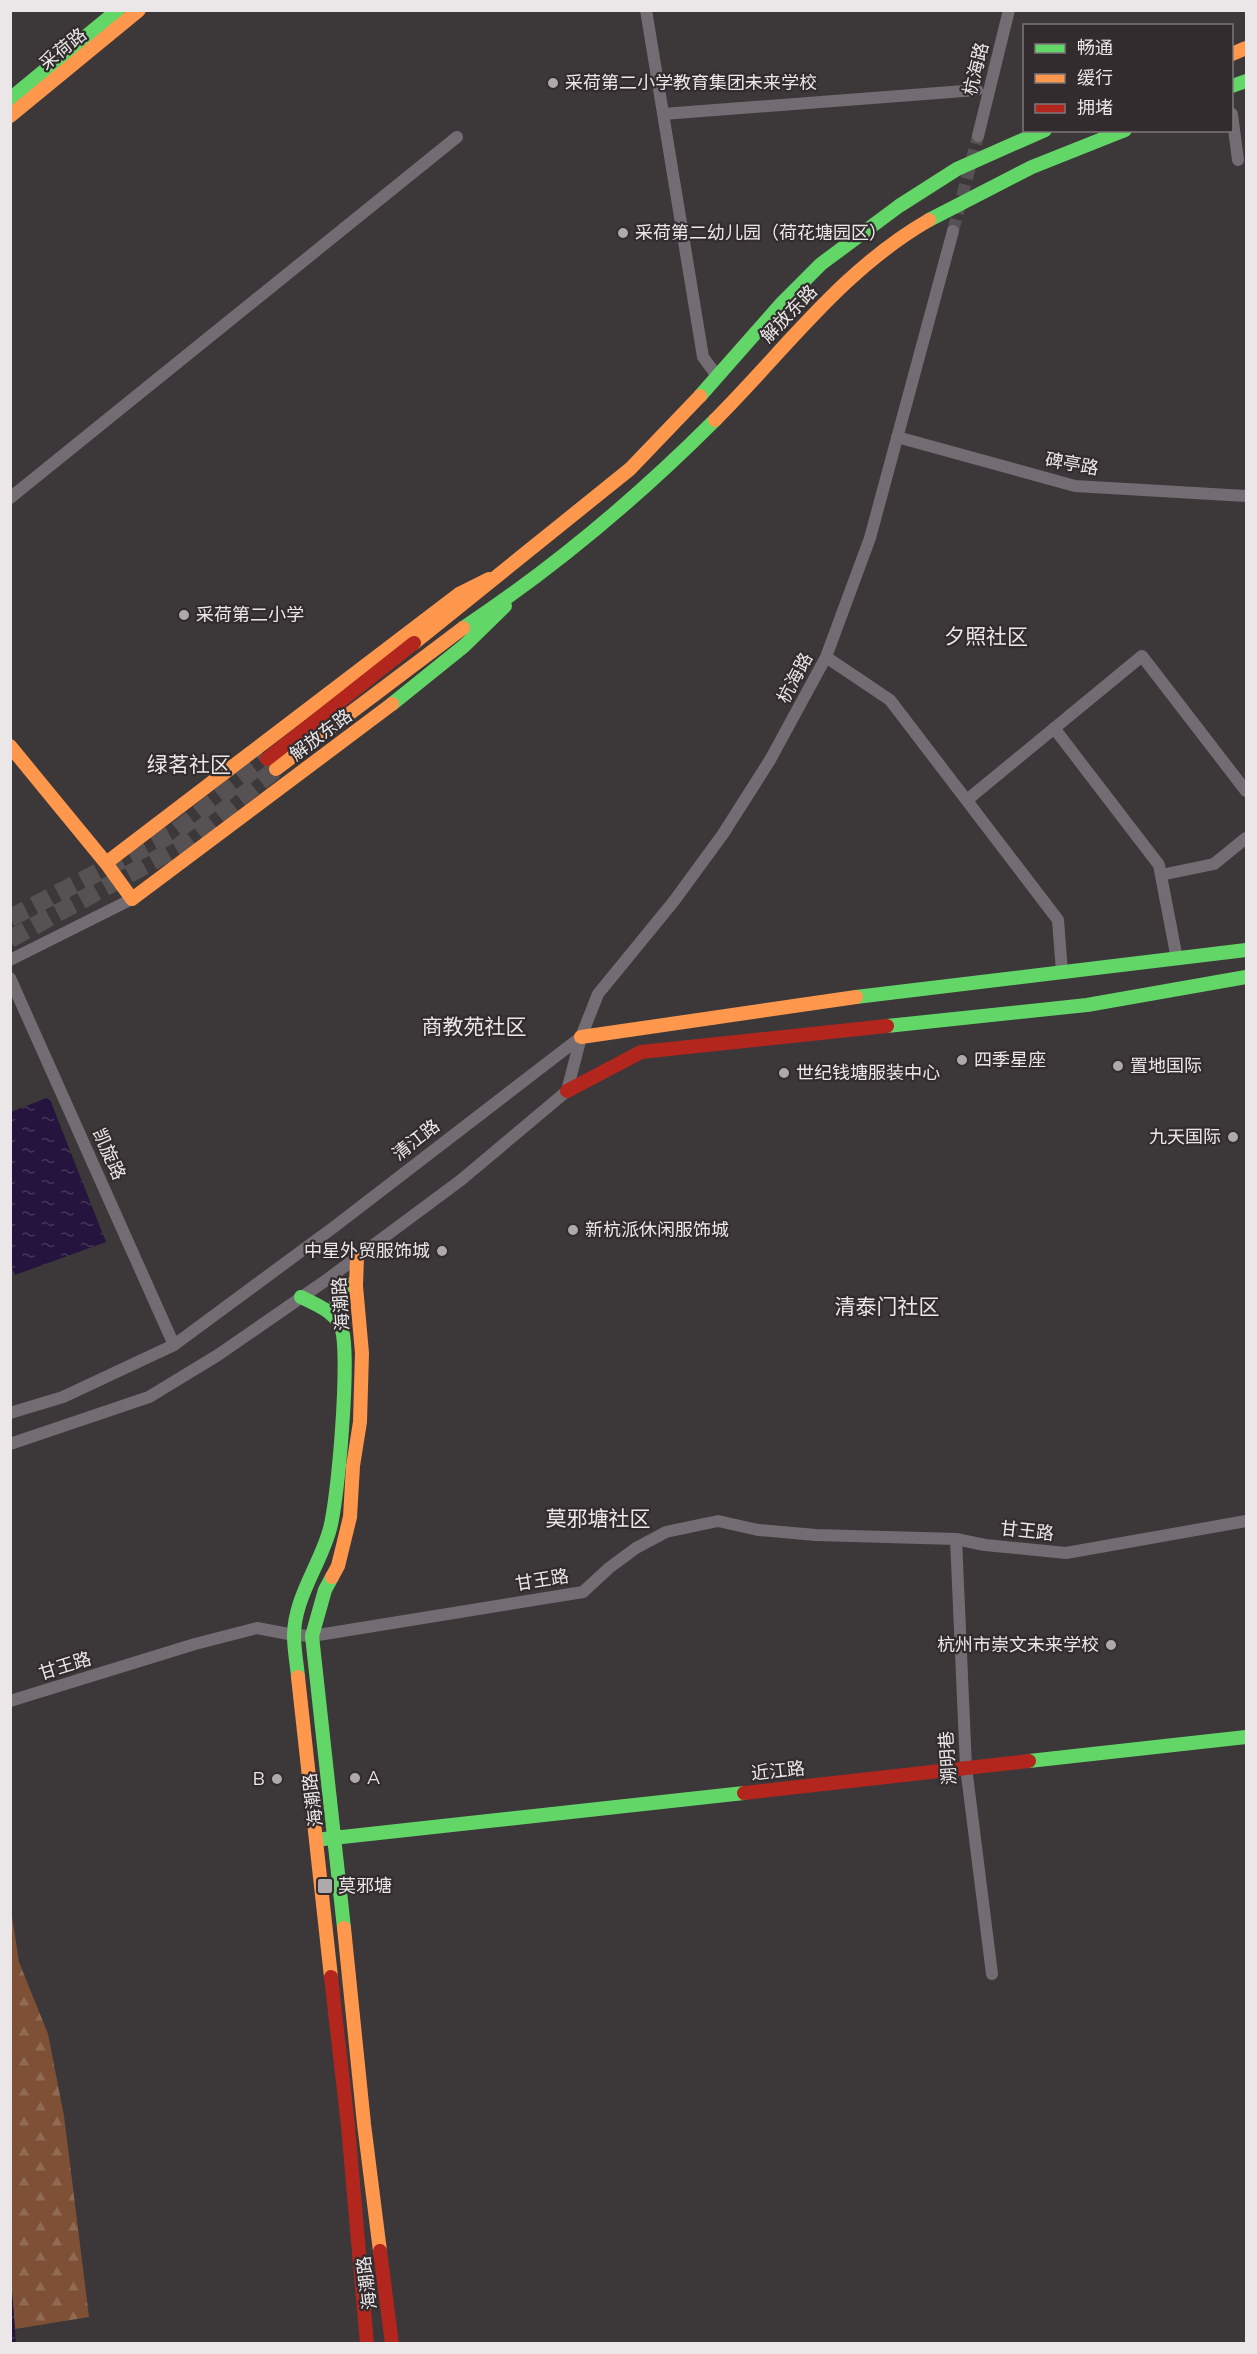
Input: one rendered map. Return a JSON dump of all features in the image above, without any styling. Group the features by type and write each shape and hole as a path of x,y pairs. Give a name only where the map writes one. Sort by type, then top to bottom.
{"main road":[{"name":"采荷路","path":"10,99 118,10"},
{"name":"采荷路","path":"10,116 139,10"},
{"name":"解放东路","path":"523,588 446,639 271,764 630,469 690,408 782,303 821,264 957,169 1040,132"},
{"name":"解放东路","path":"132,899 366,724 455,653 523,588 671,464 721,414 809,317 851,277 891,244 935,217 1032,167 1120,132"},
{"name":"解放东路","path":"106,863 459,594 508,569"},
{"path":"10,746 106,863 132,899"},
{"name":"清江路","path":"582,1037 879,994 1246,951"},
{"path":"567,1091 641,1052 1087,1005 1246,977"},
{"name":"海潮路","path":"357,1257 356,1287 362,1353 360,1422 353,1466 350,1517 338,1566 325,1590 312,1636 364,2124 392,2343"},
{"path":"341,1327 336,1301 337,1292 345,1284 356,1287"},
{"name":"海潮路","path":"301,1297 328,1311 341,1327 346,1366 336,1491 330,1531 300,1604 294,1635 348,2126 367,2343"},
{"name":"近江路","path":"315,1840 1246,1737"}],"street":[{"path":"646,10 703,357 717,376"},
{"name":"杭海路","path":"978,136 1009,10"},
{"path":"663,114 977,90"},
{"path":"1233,122 1238,160"},
{"path":"10,498 457,136"},
{"name":"杭海路","path":"567,1091 582,1037 598,994 674,901 723,834 770,760 826,657 870,538 953,231"},
{"name":"碑亭路","path":"897,437 1075,486 1246,496"},
{"path":"967,801 1142,656 1246,791"},
{"path":"826,657 891,700 1058,920 1062,972"},
{"path":"1054,728 1159,865 1177,959"},
{"path":"1161,875 1214,864 1246,838"},
{"path":"10,960 132,899"},
{"name":"凯旋路","path":"10,978 174,1345"},
{"name":"清江路","path":"10,1413 63,1397 174,1345 582,1037"},
{"path":"10,1444 149,1397 218,1355 461,1180 567,1091"},
{"name":"甘王路","path":"10,1701 195,1644 257,1628 312,1636 583,1592 609,1568 636,1548 666,1532 718,1521 758,1530 816,1535 956,1539 985,1545 1066,1553 1246,1521"},
{"name":"溯明巷","path":"956,1539 966,1767 992,1974"}],"green space":[{"path":"10,1903 19,1962 48,2034 64,2116 89,2317 15,2329 10,2271"}],"water":[{"path":"49,1097 106,1242 15,1275 10,1263 11,1112"},
{"path":"11,2277 16,2343 11,2343"}],"tunnel":[{"path":"953,231 978,136"},
{"path":"10,918 174,833 267,759"},
{"path":"10,939 177,848 276,769"}],"traffic: fast":[{"path":"10,99 118,10"},
{"path":"1233,86 1246,81"},
{"path":"700,396 782,303 821,264 899,206 957,169 1040,132"},
{"path":"929,220 1032,167 1120,132"},
{"path":"463,628 563,556 656,477 715,420"},
{"path":"392,704 464,646 505,606"},
{"path":"856,997 1246,950"},
{"path":"887,1026 1087,1005 1246,977"},
{"path":"341,1325 338,1314 338,1293 345,1284 356,1286"},
{"path":"298,1677 294,1641 295,1622 302,1596 325,1545 333,1516 342,1428 345,1365 344,1341 338,1321 324,1309 301,1297"},
{"path":"332,1577 325,1590 312,1636 344,1928"},
{"path":"1029,1761 1246,1737"},
{"path":"324,1839 744,1793"}],"traffic: slow":[{"path":"10,116 139,10"},
{"path":"1233,54 1246,48"},
{"path":"715,420 842,287 869,262 929,220"},
{"path":"414,643 630,469 700,396"},
{"path":"106,863 459,594 489,579"},
{"path":"276,769 463,628"},
{"path":"10,746 106,863 132,899 392,704"},
{"path":"581,1037 856,997"},
{"path":"332,1577 338,1566 350,1517 353,1466 360,1422 362,1353 356,1286 357,1257"},
{"path":"298,1677 331,1977"},
{"path":"344,1928 364,2124 380,2251"}],"traffic: jam":[{"path":"267,759 414,643"},
{"path":"567,1091 641,1052 887,1026"},
{"path":"744,1793 1029,1761"},
{"path":"331,1977 348,2126 367,2344"},
{"path":"380,2251 392,2344"}],"place":[{"name":"采荷第二小学教育集团未来学校","path":"553,83"},
{"name":"采荷第二幼儿园（荷花塘园区）","path":"623,233"},
{"name":"采荷第二小学","path":"184,615"},
{"name":"四季星座","path":"962,1060"},
{"name":"置地国际","path":"1118,1066"},
{"name":"世纪钱塘服装中心","path":"784,1073"},
{"name":"九天国际","path":"1233,1137"},
{"name":"新杭派休闲服饰城","path":"573,1230"},
{"name":"中星外贸服饰城","path":"442,1251"},
{"name":"杭州市崇文未来学校","path":"1111,1645"},
{"name":"A","path":"355,1778"},
{"name":"B","path":"277,1779"},
{"name":"莫邪塘","path":"325,1886"}],"district":[{"name":"夕照社区","path":"986,637"},
{"name":"绿茗社区","path":"189,765"},
{"name":"商教苑社区","path":"474,1027"},
{"name":"清泰门社区","path":"887,1307"},
{"name":"莫邪塘社区","path":"598,1519"}]}
